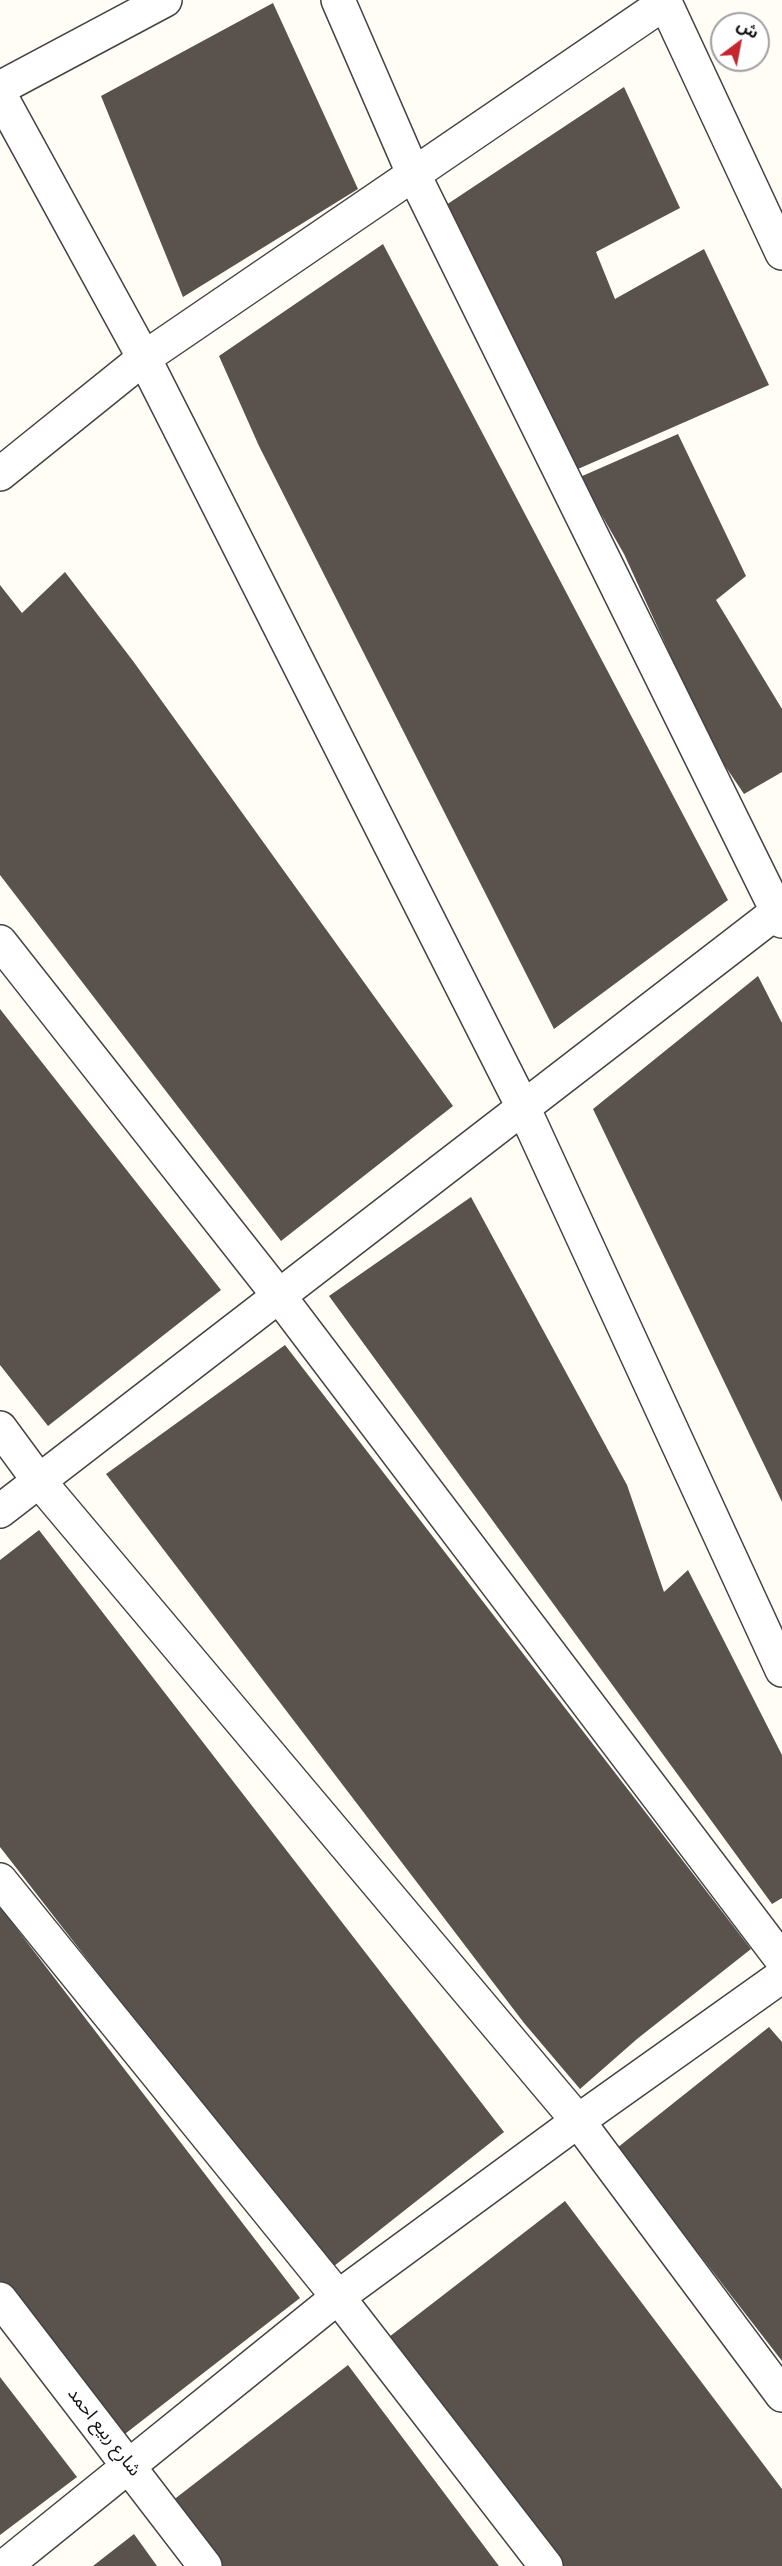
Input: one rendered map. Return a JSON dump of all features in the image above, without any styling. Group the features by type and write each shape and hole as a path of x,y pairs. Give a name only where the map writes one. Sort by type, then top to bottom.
{"street":[{"path":"0,88 165,0"},
{"path":"0,1512 523,1107 780,913 413,173 338,0"},
{"path":"0,474 144,358 665,1 782,254"},
{"path":"0,95 144,358 523,1107 782,1670"},
{"path":"0,942 279,1296 776,1940"},
{"path":"0,1428 39,1481 578,2121 782,2395"},
{"path":"0,1880 338,2297 546,2566"},
{"path":"5,2566 338,2297 578,2121 782,1977"},
{"name":"شارع ربيع احمد","path":"0,2299 131,2466 205,2566"}],"building":[{"path":"273,3 358,189 183,297 101,96"},
{"path":"624,87 680,208 596,252 615,299 704,249 769,385 578,469 443,207"},
{"path":"383,244 728,900 554,1029 259,446 219,356"},
{"path":"678,434 746,576 716,600 782,709 782,772 744,794 713,748 624,554 580,477"},
{"path":"65,572 133,661 453,1106 281,1241 0,875 0,585 22,613"},
{"path":"758,976 782,1023 782,1502 593,1109"},
{"path":"0,1009 221,1290 48,1426 0,1365"},
{"path":"471,1197 627,1485 664,1592 688,1570 782,1755 782,1898 772,1904 329,1296"},
{"path":"285,1345 751,1949 637,2039 580,2089 524,2023 106,1474"},
{"path":"39,1530 504,2132 329,2270 0,1847 0,1560"},
{"path":"0,1907 300,2298 121,2437 0,2282"},
{"path":"769,2027 782,2042 782,2361 617,2148"},
{"path":"565,2201 782,2489 782,2566 562,2566 389,2337"},
{"path":"348,2365 499,2566 221,2566 172,2501"},
{"path":"0,2377 77,2477 0,2535"},
{"path":"134,2534 157,2566 93,2566"}]}
